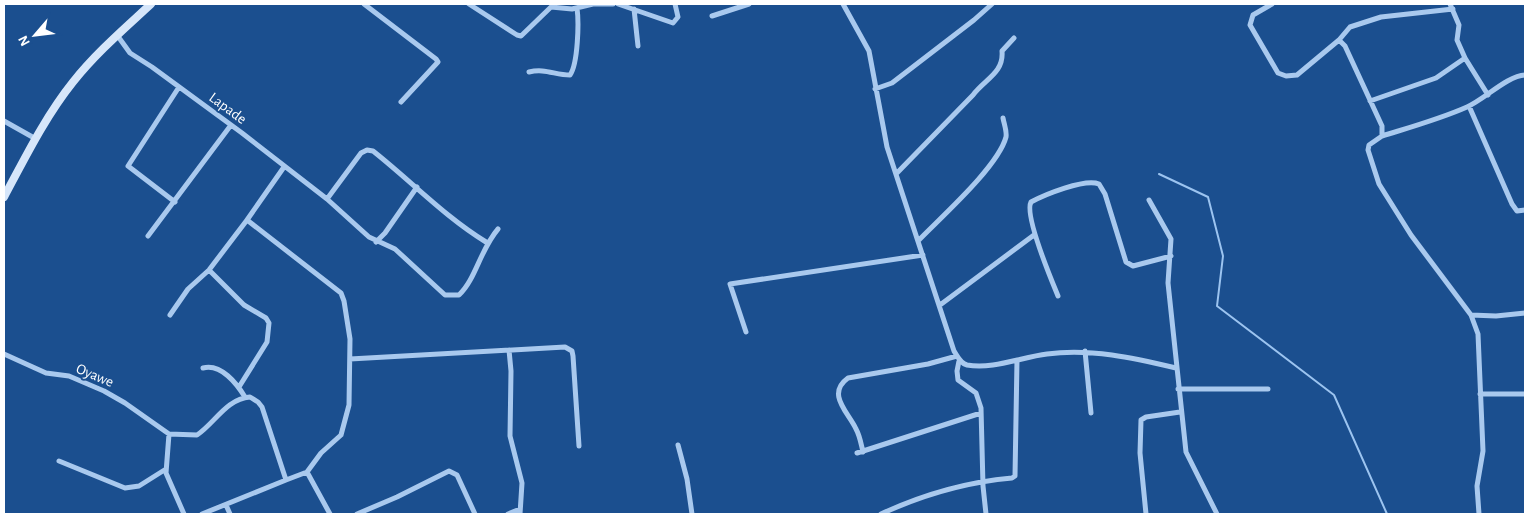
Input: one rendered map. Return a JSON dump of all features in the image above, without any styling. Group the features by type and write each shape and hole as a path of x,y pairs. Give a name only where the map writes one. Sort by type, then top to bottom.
{"main road":[{"path":"4,197 36,139 72,83 117,35 151,4"}],"street":[{"path":"364,4 438,62 401,102"},
{"path":"469,4 521,36 549,9 559,6 577,8 593,4 613,4"},
{"path":"618,4 673,23 678,17 675,4"},
{"path":"712,16 749,4"},
{"path":"843,4 868,47 884,133 922,255 958,358 956,372 958,380 978,395 982,413 983,480 986,514"},
{"path":"876,89 892,83 992,4"},
{"path":"1272,4 1253,15 1250,25 1278,73 1286,76 1297,75 1339,40 1350,26 1381,17 1453,9"},
{"path":"1450,4 1459,25 1457,40 1465,58 1488,95"},
{"path":"529,72 540,69 560,75 570,75 575,67 579,20 577,8"},
{"path":"634,10 638,46"},
{"name":"Lapade","path":"117,35 130,53 231,125 327,199 376,242 395,249 436,288 450,296 459,295 466,288 486,242"},
{"path":"896,174 973,95 982,83 997,72 1003,61 1002,51 1014,38"},
{"path":"1339,40 1344,46 1382,126 1382,136"},
{"path":"1370,101 1436,78 1465,58"},
{"path":"1479,514 1476,486 1483,452 1478,334 1471,315 1411,235 1379,184 1368,150 1369,145 1382,136 1423,124 1469,106 1514,78 1525,75"},
{"path":"174,202 128,166 179,87"},
{"path":"1469,106 1512,204 1517,211 1525,210"},
{"path":"918,241 962,197 996,156 1007,134 1003,118"},
{"path":"4,121 36,139"},
{"path":"148,236 231,125"},
{"path":"327,199 361,153 367,150 373,151 465,229 486,242 498,229"},
{"path":"170,314 188,289 209,270 284,167"},
{"path":"1058,296 1034,235 1028,207 1031,202 1047,194 1095,182 1099,184 1105,194 1126,262 1133,266 1171,256"},
{"path":"376,242 389,228 417,187"},
{"path":"1149,200 1171,239 1168,282 1180,412 1186,452 1217,514"},
{"path":"202,514 308,472 321,453 341,435 349,406 350,339 341,293 247,220"},
{"path":"940,305 1034,235"},
{"path":"746,332 730,284 922,255"},
{"path":"209,270 244,306 266,318 269,323 267,342 239,387"},
{"path":"1471,315 1496,316 1525,313"},
{"path":"350,360 565,347 572,351 579,446"},
{"path":"508,514 520,512 522,483 510,436 511,371 509,350"},
{"path":"982,413 860,453 857,431 845,413 837,395 840,384 848,378 958,358 968,365 980,366 1047,354 1084,351 1176,368"},
{"path":"1084,351 1091,413"},
{"name":"Oyawe","path":"4,354 46,373 74,378 125,402 169,434"},
{"path":"881,514 926,496 983,480 1012,478 1016,473 1014,425 1016,360"},
{"path":"203,368 210,366 231,378 245,397"},
{"path":"1178,389 1268,389"},
{"path":"1480,394 1525,394"},
{"path":"184,514 168,479 166,469 169,434 197,435 220,412 245,397 254,398 262,407 286,480"},
{"path":"1146,514 1140,453 1141,420 1146,417 1180,412"},
{"path":"678,444 688,479 692,514"},
{"path":"59,461 132,488 166,469"},
{"path":"357,514 397,497 449,470 457,475 475,514"},
{"path":"308,472 330,514"},
{"path":"226,505 230,514"}],"waterway":[{"path":"1159,174 1208,197 1223,256 1217,306 1334,395 1387,514"}]}
